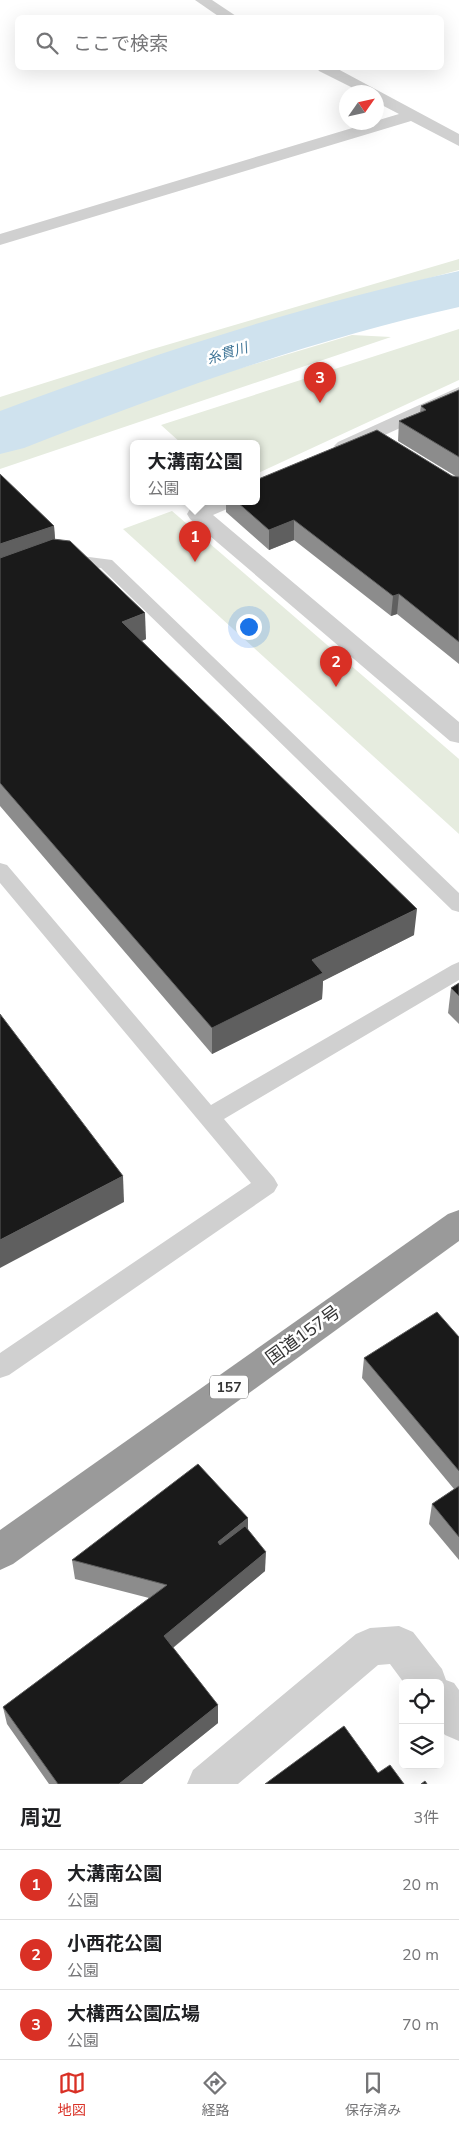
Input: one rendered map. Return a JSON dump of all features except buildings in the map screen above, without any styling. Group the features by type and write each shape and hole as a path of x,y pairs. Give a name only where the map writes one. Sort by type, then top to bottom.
{"highway":[{"name":"国道157号","path":"0,1552 459,1222"}],"street":[{"path":"202,0 227,15"},
{"path":"329,70 358,85"},
{"path":"384,99 459,141"},
{"path":"0,240 414,115"},
{"path":"326,455 378,440 459,393"},
{"path":"217,505 198,514 459,735"},
{"path":"208,1784 370,1647 399,1645 425,1679"},
{"path":"444,1703 459,1721"}],"lane":[{"path":"45,561 54,558 106,564 459,905"},
{"path":"0,870 266,1185 0,1367"},
{"path":"209,1117 459,970"}],"shaded area":[{"path":"459,259 459,270 378,292 0,413 0,397 146,351"},
{"path":"459,329 459,380 260,472 260,440 178,440 161,425"},
{"path":"352,335 391,337 0,469 0,449 221,374"},
{"path":"172,511 459,759 459,834 123,529"}],"waterway":[{"name":"糸貫川","path":"0,434 151,378 228,353 362,313 459,289"}],"place":[{"name":"大構西公園広場","path":"320,403"},
{"name":"大溝南公園","path":"195,562"},
{"name":"小西花公園","path":"336,687"}]}
